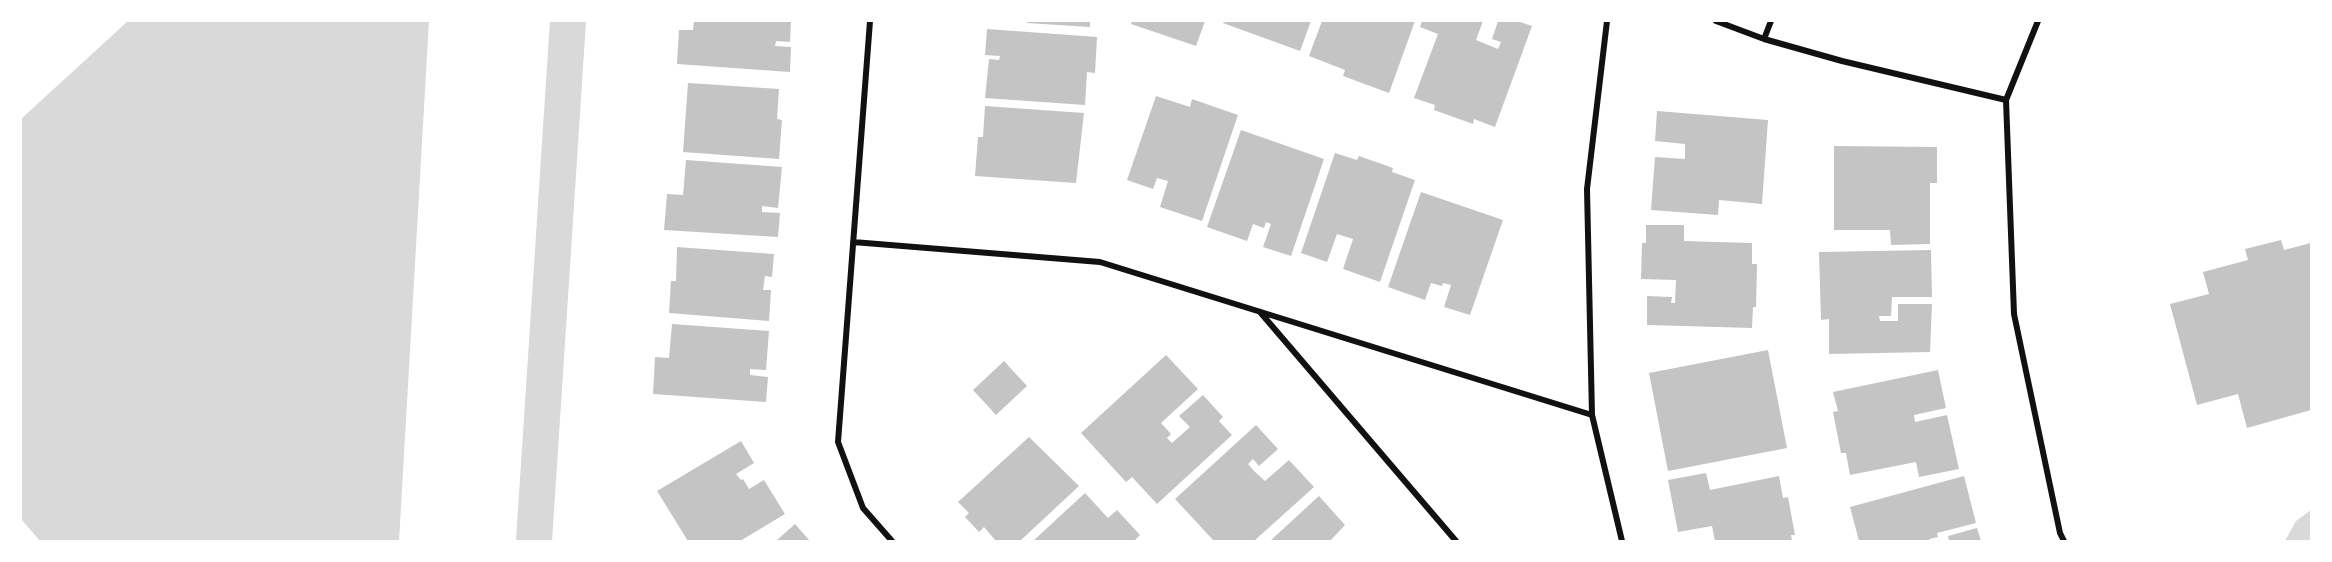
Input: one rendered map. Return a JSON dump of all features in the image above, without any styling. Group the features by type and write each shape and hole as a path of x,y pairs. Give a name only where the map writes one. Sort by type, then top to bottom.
{"street":[{"path":"870,21 838,442 863,508 892,541"},
{"path":"1606,21 1587,189 1592,415 1622,541"},
{"path":"1716,21 1764,39 1842,61 2006,100"},
{"path":"1764,39 1771,21"},
{"path":"2038,21 2006,100 2014,314 2060,533 2064,541"},
{"path":"854,242 1100,262 1592,415"},
{"path":"1260,312 1456,541"}],"shaded area":[{"path":"128,21 429,21 399,541 40,541 21,519 21,119"},
{"path":"2311,510 2311,541 2285,541 2296,521"}],"building":[{"path":"694,21 791,21 790,42 776,41 775,46 791,47 790,72 677,64 679,30 693,30"},
{"path":"1027,21 1090,21 1090,27 1027,23"},
{"path":"1132,21 1205,21 1196,46 1131,24"},
{"path":"1224,21 1311,21 1300,51 1223,23"},
{"path":"1322,21 1415,21 1389,93 1343,76 1345,70 1309,56"},
{"path":"1422,21 1483,21 1476,40 1498,49 1501,42 1492,39 1498,21 1517,21 1532,26 1495,127 1474,119 1473,124 1434,110 1435,105 1414,98 1438,34 1420,27"},
{"path":"987,29 1097,37 1095,73 1087,72 1085,105 985,98 989,59 999,60 1000,56 985,55"},
{"path":"688,83 779,89 777,119 782,120 779,159 683,152"},
{"path":"1156,96 1190,107 1192,99 1238,115 1202,221 1160,207 1168,181 1157,178 1153,189 1127,180"},
{"path":"985,106 1084,113 1076,183 975,176 978,137 983,137"},
{"path":"1657,111 1768,120 1762,204 1719,200 1718,215 1651,210 1655,157 1685,159 1685,144 1655,141"},
{"path":"1241,130 1324,159 1291,256 1263,247 1271,224 1266,222 1264,228 1253,224 1247,241 1207,227"},
{"path":"1834,146 1937,147 1937,183 1930,183 1930,244 1891,245 1890,230 1834,230"},
{"path":"1335,153 1357,160 1359,156 1393,168 1392,172 1415,180 1380,282 1343,269 1353,239 1337,234 1327,262 1301,253"},
{"path":"686,160 782,167 778,208 762,206 762,212 780,213 778,237 664,230 667,194 683,195"},
{"path":"1421,192 1503,220 1470,315 1444,307 1451,285 1443,283 1442,286 1431,283 1425,300 1388,287"},
{"path":"1646,225 1684,225 1684,241 1752,243 1752,264 1757,264 1756,307 1753,307 1752,328 1647,325 1647,296 1672,297 1671,303 1675,303 1676,280 1641,279 1642,243 1646,243"},
{"path":"2281,240 2284,250 2311,243 2311,410 2247,428 2238,394 2197,405 2170,304 2209,294 2203,272 2248,260 2245,249"},
{"path":"677,247 774,254 772,277 765,276 763,290 771,290 769,321 669,313 671,281 676,281"},
{"path":"1931,250 1932,297 1892,297 1891,316 1879,316 1880,321 1898,321 1898,304 1932,304 1930,352 1829,354 1829,319 1821,320 1819,252"},
{"path":"672,324 769,331 766,370 750,369 750,375 768,377 766,402 653,394 655,357 669,358"},
{"path":"1768,350 1787,448 1668,471 1649,373"},
{"path":"1166,355 1198,389 1161,423 1171,434 1167,438 1172,443 1190,427 1179,416 1203,395 1223,417 1219,421 1232,435 1157,504 1132,477 1126,482 1081,433"},
{"path":"1004,361 1027,386 996,415 973,390"},
{"path":"1938,370 1946,408 1914,415 1915,422 1947,415 1959,469 1919,477 1916,462 1850,475 1846,453 1841,453 1833,412 1838,411 1833,392"},
{"path":"1256,425 1278,449 1259,466 1253,459 1248,464 1254,471 1265,481 1289,460 1314,487 1254,541 1214,541 1175,499"},
{"path":"1029,437 1079,486 1020,541 996,541 984,527 979,532 965,517 969,513 958,502"},
{"path":"741,441 754,463 736,474 741,480 743,479 749,489 764,480 785,514 740,541 688,541 657,491"},
{"path":"1706,473 1710,490 1779,476 1783,498 1788,497 1795,535 1791,535 1792,541 1715,541 1712,526 1678,532 1668,480"},
{"path":"1964,476 1976,523 1937,533 1938,537 1929,539 1930,541 1859,541 1850,507"},
{"path":"1085,493 1108,518 1117,510 1140,535 1134,541 1033,541"},
{"path":"1319,496 1345,525 1330,541 1270,541"},
{"path":"795,524 810,541 776,541"},
{"path":"1977,528 1981,541 1949,541 1948,536"}],"waterway":[{"path":"534,541 568,21"}]}
